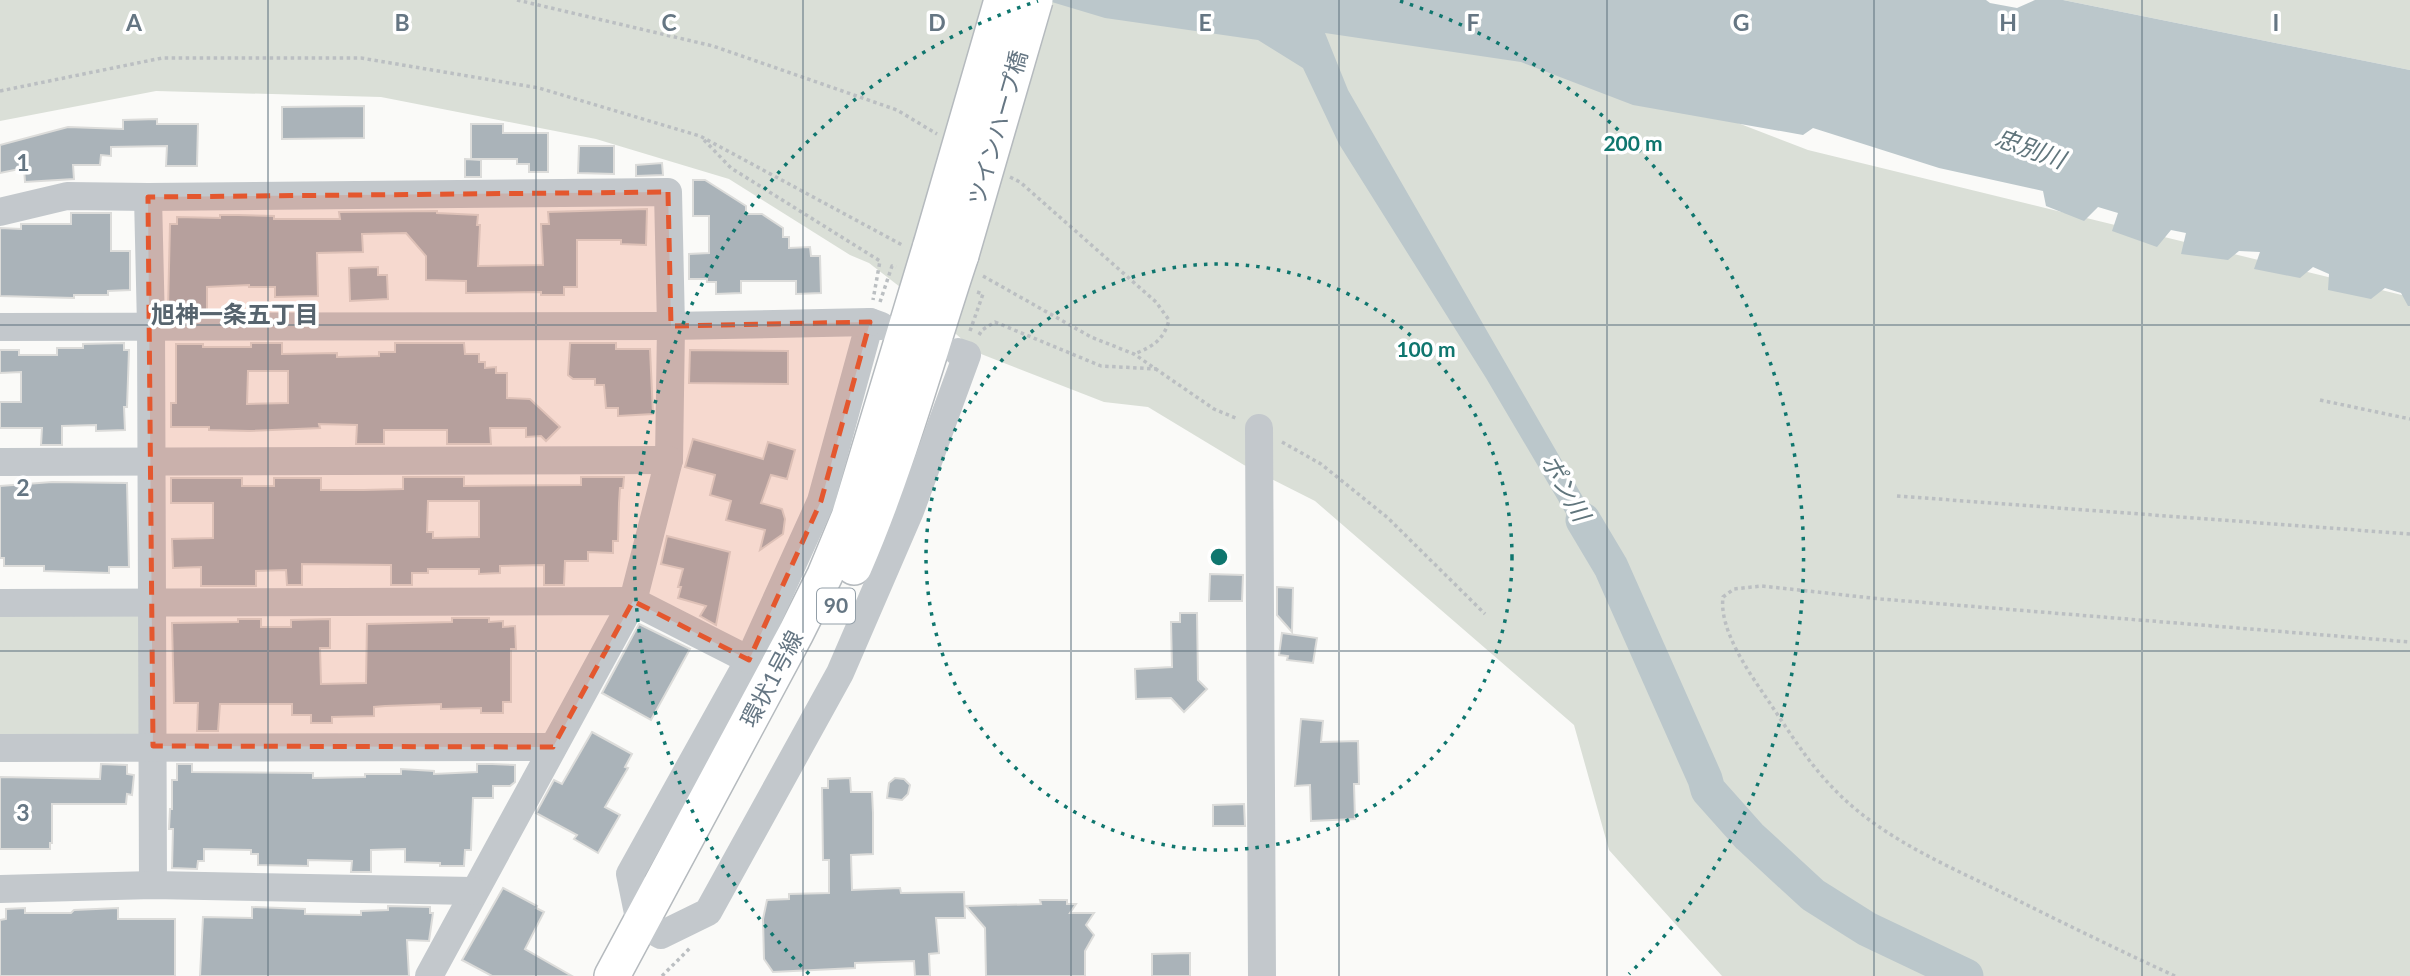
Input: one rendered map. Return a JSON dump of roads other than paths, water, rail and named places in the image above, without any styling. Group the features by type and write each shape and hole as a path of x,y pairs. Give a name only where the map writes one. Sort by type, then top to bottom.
{"main road":[{"name":"ツインハープ橋","path":"934,250 1002,0"},
{"name":"ツインハープ橋","path":"934,250 1035,0"},
{"name":"環状1号線","path":"612,976 650,929 819,640 875,520 920,387 934,250"},
{"name":"環状1号線","path":"650,929 655,975"}],"street":[{"path":"0,212 68,196 668,192 671,326 669,460 633,601 429,976"},
{"path":"148,197 153,885"},
{"path":"0,327 875,324 821,501 749,660 630,874 650,929 708,912 840,673 910,511 962,353"},
{"path":"1259,428 1262,976"},
{"path":"0,462 669,460"},
{"path":"0,603 633,601 749,660"},
{"path":"0,748 554,747"},
{"path":"0,889 153,885 473,891"}],"water":[{"name":"忠別川","path":"1045,0 1986,0 2017,8 2035,0 2063,0 2410,70 2410,306 2401,293 2385,288 2371,299 2328,290 2329,274 2313,267 2300,278 2254,269 2260,252 2239,251 2228,260 2181,254 2186,233 2171,230 2157,247 2112,231 2118,213 2098,207 2084,221 2046,206 2043,191 1939,168 1813,128 1803,135 1633,105 1521,62 1325,33 1348,90 1618,558 1597,566 1486,378 1339,144 1303,68 1258,40 1105,18"}],"waterway":[{"name":"ポン川","path":"1583,520 1611,567 1708,790 1749,836 1813,895 1867,929 1966,976"}],"district":[{"name":"旭神一条五丁目","path":"235,315"}]}
